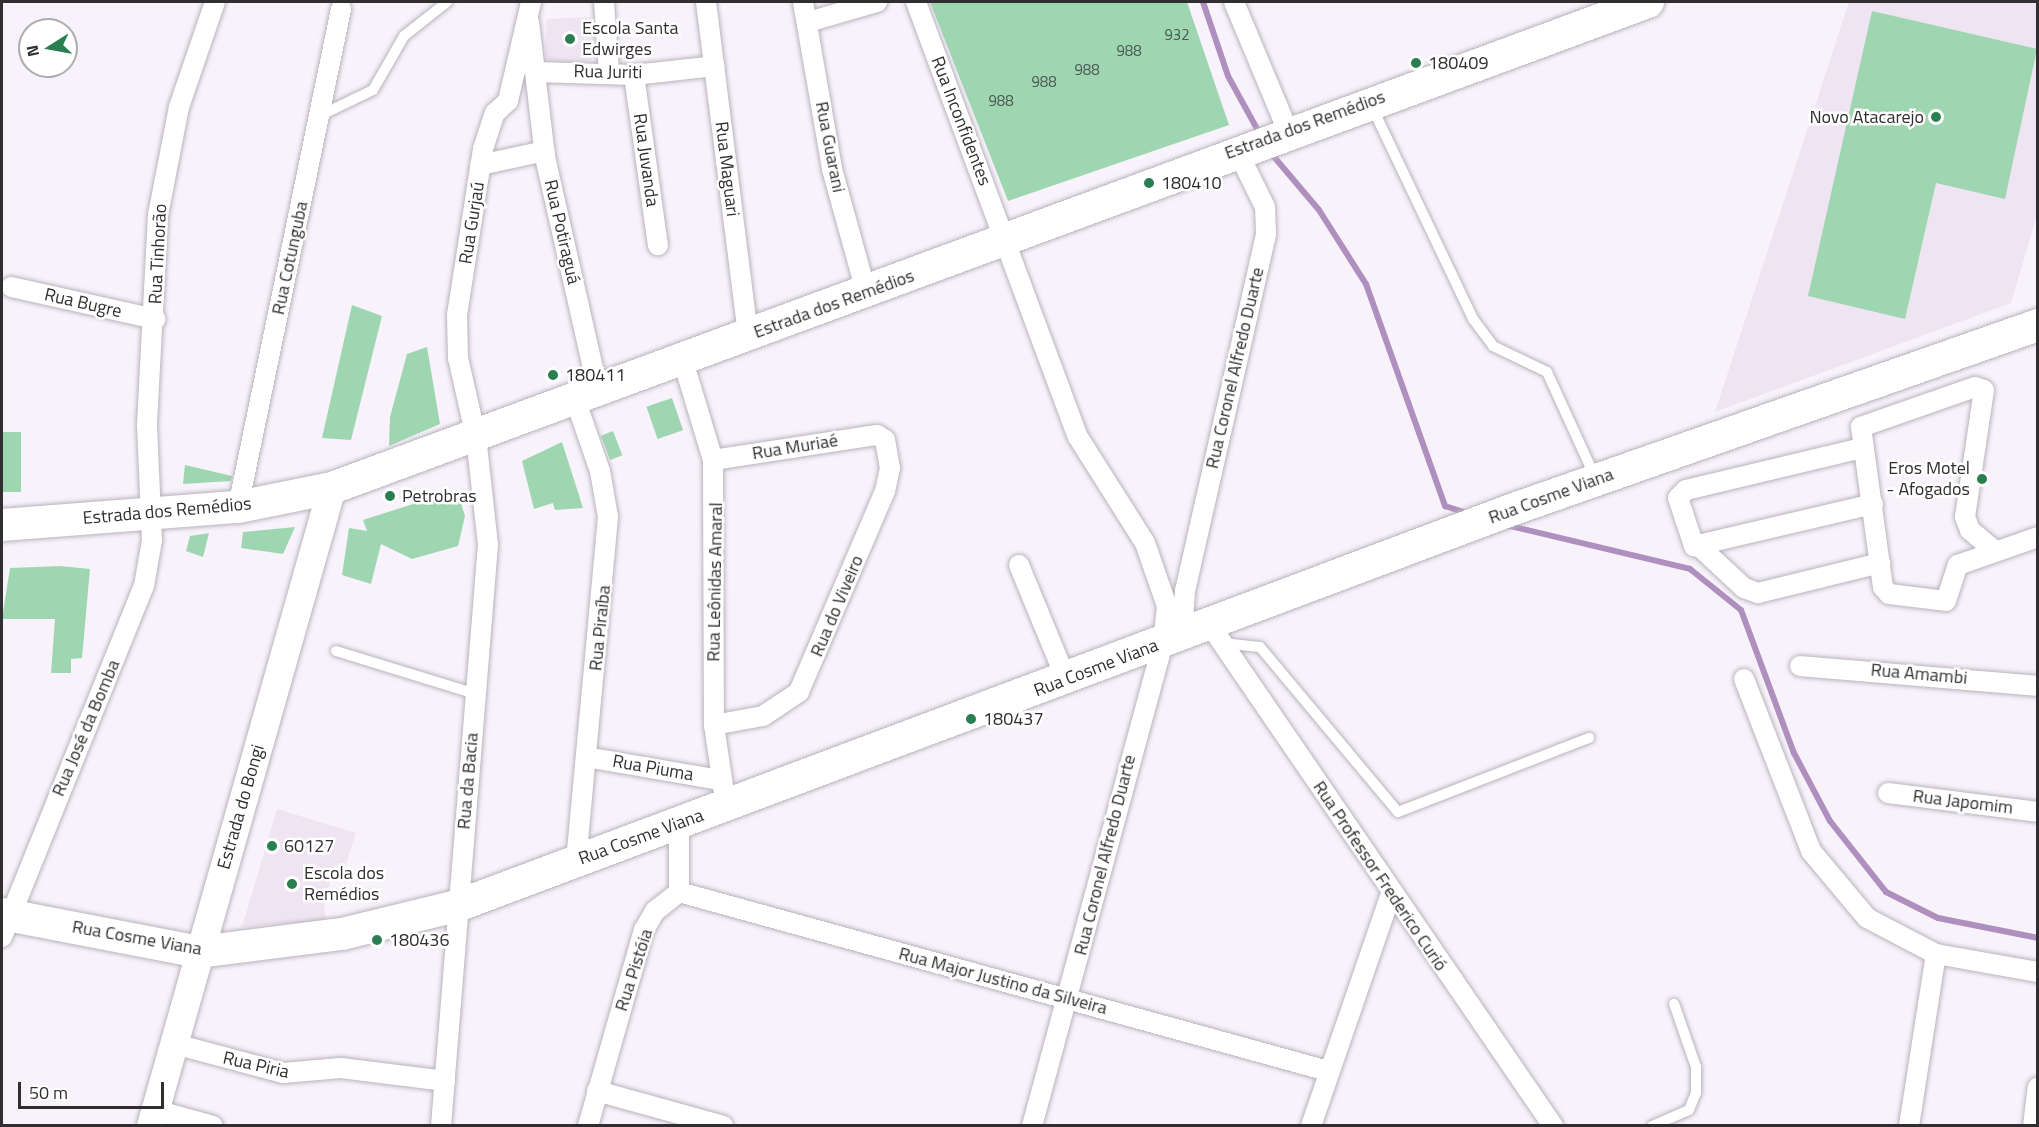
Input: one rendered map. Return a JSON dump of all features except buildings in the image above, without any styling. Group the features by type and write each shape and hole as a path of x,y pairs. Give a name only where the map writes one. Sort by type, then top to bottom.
{"main road":[{"name":"Estrada dos Remédios","path":"2,525 238,507 332,488 1006,241 1244,147 1648,2"},
{"name":"Rua Cosme Viana","path":"4,922 199,952 342,934 457,906 679,823 722,793 1194,637 1511,510 2037,325"},
{"name":"Estrada do Bongi","path":"153,1118 332,488"}],"street":[{"name":"Rua Tinhorão","path":"152,514 147,424 155,319 158,215 179,107 215,2"},
{"path":"604,2 609,72"},
{"name":"Rua Maguari","path":"705,2 748,336"},
{"name":"Rua Guarani","path":"803,2 832,169 866,292"},
{"path":"808,22 877,2"},
{"name":"Rua Inconfidentes","path":"916,2 1006,241"},
{"path":"1234,2 1286,132"},
{"name":"Rua Cotunguba","path":"238,507 341,9"},
{"name":"Rua Gurjaú","path":"529,9 537,72"},
{"name":"Rua Gurjaú","path":"476,437 456,338 480,165 495,113 508,101 529,9"},
{"name":"Rua Juriti","path":"537,72 609,72 634,75 715,66"},
{"name":"Rua Potiraguá","path":"537,72 545,151 586,395"},
{"name":"Rua Juvanda","path":"634,75 658,246"},
{"name":"Rua Coronel Alfredo Duarte","path":"1032,1125 1068,998 1194,637 1185,591 1267,226 1265,207 1244,147"},
{"path":"480,165 545,151"},
{"name":"Rua Coronel Alfredo Duarte","path":"1006,241 1078,437 1145,543 1163,584 1194,637"},
{"name":"Rua Bugre","path":"10,287 155,319"},
{"name":"Rua Leônidas Amaral","path":"683,361 713,460 714,725 722,793"},
{"path":"1995,551 1970,530 1965,517 1985,400 1980,387 1861,428 1880,563 1889,594 1942,602 1958,565 2037,537"},
{"name":"Rua Piraíba","path":"576,861 608,517 586,395"},
{"name":"Rua Muriaé","path":"713,460 877,435"},
{"name":"Rua do Viveiro","path":"714,725 763,716 799,692 890,479 885,440 877,435"},
{"name":"Rua da Bacia","path":"441,1125 488,544 476,437"},
{"path":"1863,448 1686,490 1678,498 1688,542 1700,547 1744,588 1758,592 1880,563"},
{"path":"1700,547 1873,504"},
{"name":"Rua José da Bomba","path":"4,922 134,615 144,586 152,514"},
{"path":"1019,565 1066,679"},
{"name":"Rua Professor Frederico Curió","path":"1194,637 1391,894 1552,1125"},
{"name":"Rua Amambi","path":"1800,666 2037,686"},
{"path":"1744,679 1811,851 1867,918 1936,954 2037,972"},
{"name":"Rua Piuma","path":"586,757 722,793"},
{"name":"Rua Japomim","path":"1887,793 2037,812"},
{"path":"679,823 679,892"},
{"name":"Rua Major Justino da Silveira","path":"679,892 1328,1071"},
{"name":"Rua Pistóia","path":"588,1125 644,930 655,911 679,892"},
{"path":"1311,1125 1391,894"},
{"path":"1909,1125 1936,954"},
{"name":"Rua Piria","path":"175,1044 283,1073 341,1068 445,1081"},
{"path":"2033,1125 2037,1087"},
{"path":"597,1091 723,1125"},
{"path":"153,1118 213,1125"}],"lane":[{"path":"319,116 373,90 404,36 447,2"},
{"path":"1369,101 1473,319 1493,346 1547,372 1596,480"},
{"path":"1194,637 1260,647 1390,809 1398,812 1589,738"},
{"path":"336,651 476,694"},
{"path":"1652,1125 1689,1110 1696,1093 1696,1067 1674,1004"}],"shaded area":[{"path":"1849,2 2037,2 2037,215 2011,303 1715,412"},
{"name":"Escola Santa Edwirges","path":"591,17 597,55 590,61 550,62 545,55 547,19"},
{"name":"Escola dos Remédios","path":"277,809 356,833 345,867 335,865 324,903 326,920 242,927"}],"waterway":[{"path":"1203,2 1228,76 1261,136"},
{"path":"1269,151 1319,210 1366,284 1445,506 1467,513"},
{"path":"1506,525 1690,569 1741,610 1794,753 1830,821 1886,892 1938,918 2038,938"}],"place":[{"name":"Escola Santa Edwirges","path":"570,39"},
{"name":"180409","path":"1416,63"},
{"name":"Novo Atacarejo","path":"1936,117"},
{"name":"180410","path":"1149,183"},
{"name":"180411","path":"553,375"},
{"name":"Eros Motel - Afogados","path":"1982,479"},
{"name":"Petrobras","path":"390,496"},
{"name":"180437","path":"971,719"},
{"name":"60127","path":"272,846"},
{"name":"Escola dos Remédios","path":"292,884"},
{"name":"180436","path":"377,940"}]}
